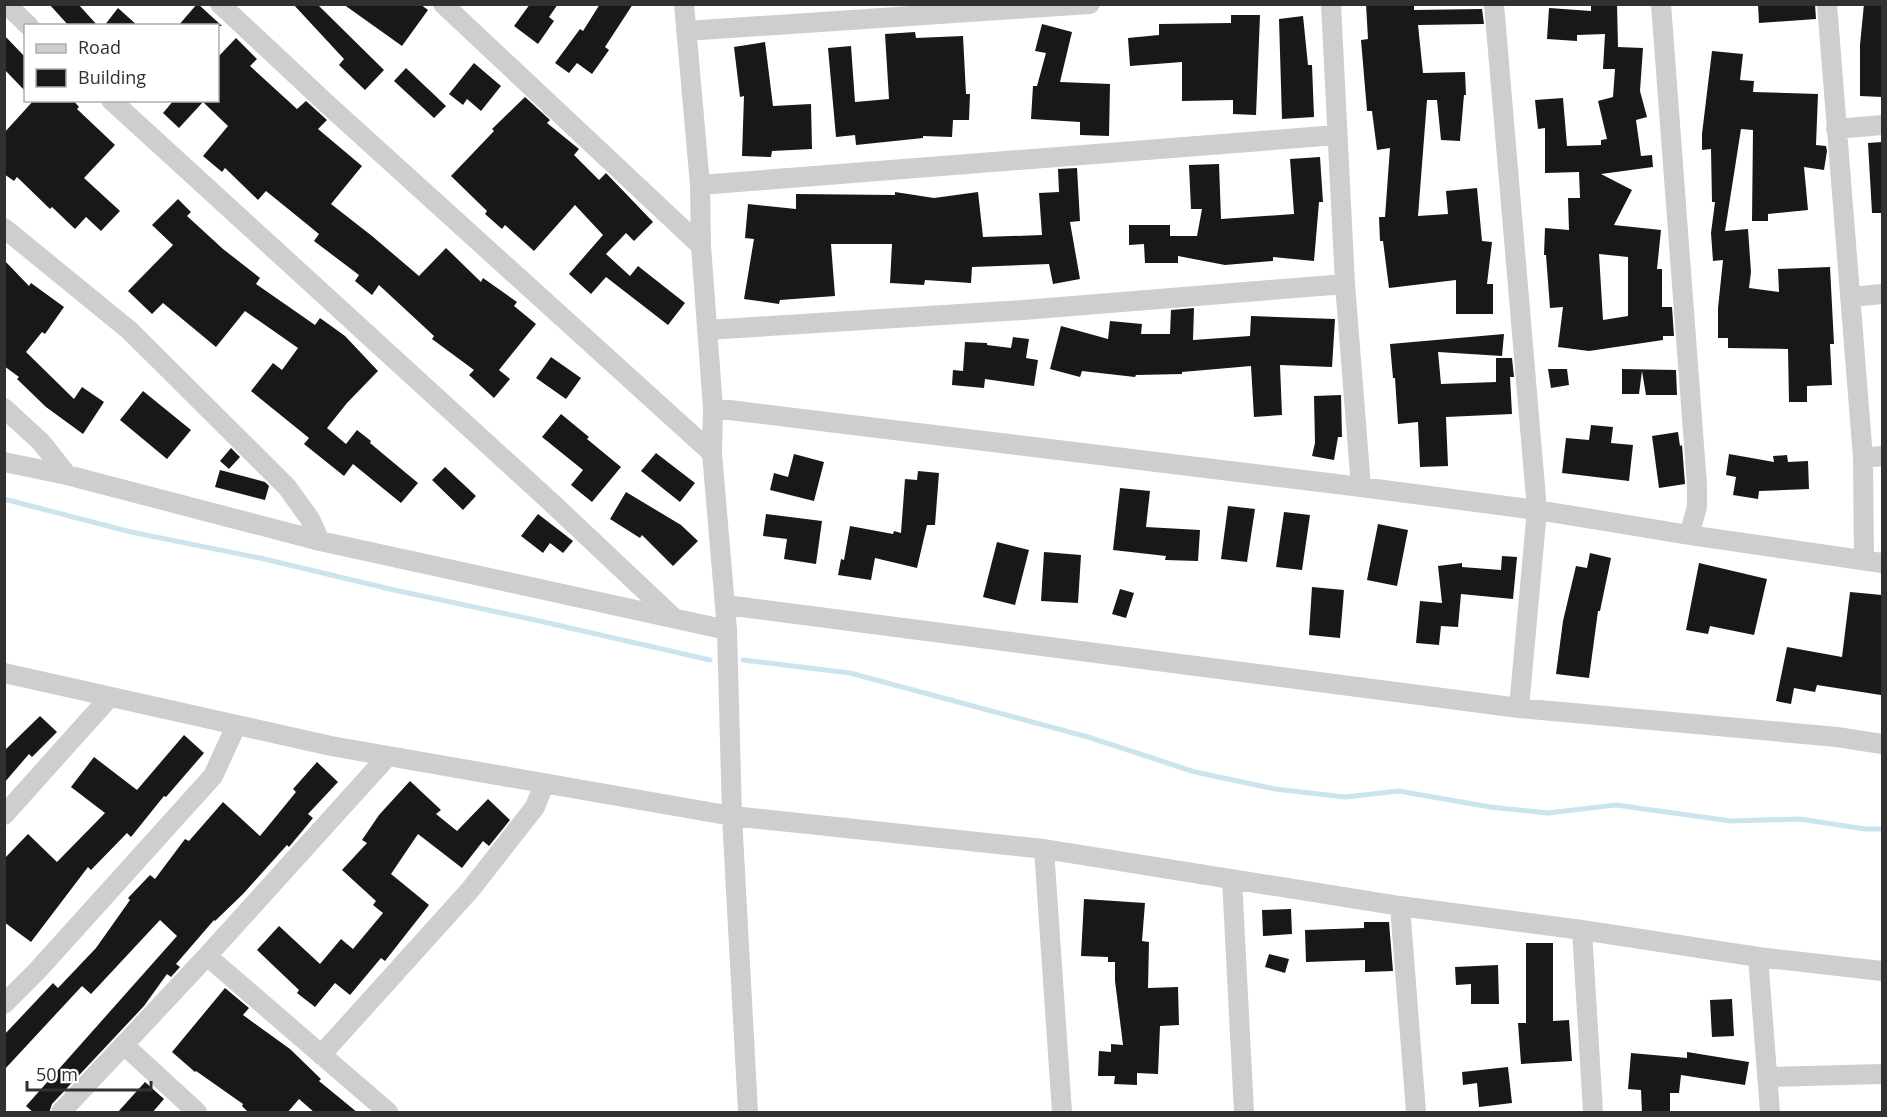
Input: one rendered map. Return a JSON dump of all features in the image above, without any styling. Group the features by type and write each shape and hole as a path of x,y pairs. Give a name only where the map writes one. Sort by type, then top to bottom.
{"street":[{"path":"6,4 27,24"},
{"path":"220,4 712,453"},
{"path":"443,4 701,246"},
{"path":"684,4 700,185 701,246 713,408 712,453 726,605 732,816 748,1113"},
{"path":"686,31 1090,4"},
{"path":"1331,4 1346,284 1361,487"},
{"path":"1494,4 1537,510 1519,708"},
{"path":"1661,4 1697,485 1697,507 1689,535"},
{"path":"713,408 1537,510 1689,535 1874,561 1873,457 1851,297 1827,4"},
{"path":"113,102 674,618"},
{"path":"1836,129 1882,125"},
{"path":"700,185 1337,135"},
{"path":"4,228 129,330 287,487 310,519 320,541"},
{"path":"707,330 1023,310 1346,284"},
{"path":"1851,297 1882,294"},
{"path":"4,408 41,442 67,475"},
{"path":"4,462 67,475 320,541 727,630"},
{"path":"635,581 636,610"},
{"path":"726,605 1519,708 1837,737 1882,744"},
{"path":"4,674 387,757 732,816 1044,849 1400,906 1582,930 1758,957 1882,971"},
{"path":"4,815 109,698"},
{"path":"4,1004 37,971 213,776 236,726"},
{"path":"61,1113 387,757"},
{"path":"321,1055 471,890 535,807 544,784"},
{"path":"1044,849 1062,1113"},
{"path":"1232,879 1244,1113"},
{"path":"1400,906 1416,1113"},
{"path":"1582,930 1593,1113"},
{"path":"207,956 388,1113"},
{"path":"1758,957 1770,1113"},
{"path":"124,1045 197,1113"},
{"path":"1767,1077 1882,1074"}],"building":[{"path":"49,4 78,4 96,24 67,24"},
{"path":"198,4 222,26 219,24 180,24"},
{"path":"293,4 317,4 384,70 365,90 339,65 344,59"},
{"path":"343,4 420,4 428,10 402,46"},
{"path":"530,4 558,4 549,17 554,21 538,44 514,26"},
{"path":"600,4 633,4 605,47 609,50 592,74 577,63 569,73 555,63 580,29 583,31"},
{"path":"1366,4 1414,4 1414,10 1482,9 1484,24 1418,25 1423,73 1465,72 1466,95 1464,95 1460,141 1441,140 1437,100 1427,100 1418,216 1448,214 1446,191 1477,188 1482,241 1492,242 1487,284 1493,284 1493,314 1456,314 1456,280 1389,288 1383,241 1380,241 1379,217 1385,217 1390,148 1377,150 1372,111 1367,111 1361,40 1368,39"},
{"path":"1591,4 1617,4 1618,47 1643,48 1640,91 1647,117 1636,120 1641,156 1652,155 1653,167 1601,174 1632,190 1614,225 1661,230 1657,269 1662,269 1662,307 1672,307 1674,336 1663,336 1663,340 1589,351 1558,347 1563,307 1550,308 1546,255 1544,255 1545,228 1569,230 1568,198 1580,198 1579,172 1545,173 1545,128 1538,129 1535,100 1563,98 1567,146 1601,145 1601,140 1607,139 1598,101 1613,97 1615,69 1603,69 1605,34 1577,35 1577,41 1547,39 1549,8 1591,11","holes":["1599,254 1628,257 1628,316 1603,320"]},
{"path":"1758,4 1815,4 1816,19 1759,23"},
{"path":"1864,4 1882,4 1882,97 1860,96 1860,45"},
{"path":"118,8 136,24 106,24"},
{"path":"1231,15 1260,15 1256,115 1233,114 1233,100 1182,101 1182,62 1130,66 1128,38 1159,35 1159,24 1231,23"},
{"path":"1303,16 1308,65 1312,65 1314,117 1282,119 1279,19"},
{"path":"1042,24 1072,32 1060,82 1110,84 1109,136 1080,135 1080,122 1031,119 1033,86 1037,86 1046,53 1035,51"},
{"path":"915,32 916,38 963,36 966,94 970,94 969,120 953,120 952,137 923,136 923,138 856,145 855,135 836,137 828,48 851,46 855,102 889,99 885,34"},
{"path":"4,35 24,56 24,90 4,69"},
{"path":"236,38 257,59 250,66 297,109 306,101 327,120 318,129 362,166 331,204 419,276 446,248 481,282 483,278 517,302 514,306 536,324 499,370 510,379 494,398 469,375 474,370 432,339 434,336 379,285 372,295 355,281 359,275 314,241 319,234 266,191 258,200 225,168 222,172 203,156 228,126 203,102 219,102 219,56"},
{"path":"765,42 773,106 811,104 812,149 772,151 771,157 742,156 744,96 740,97 734,47"},
{"path":"1712,51 1743,54 1740,80 1754,81 1753,92 1818,94 1816,145 1826,146 1827,151 1824,170 1804,167 1808,210 1768,214 1768,221 1752,221 1753,130 1741,129 1725,231 1748,229 1751,272 1749,288 1779,292 1778,269 1830,267 1834,344 1830,344 1832,385 1807,386 1807,402 1789,402 1788,349 1728,348 1728,338 1718,338 1718,308 1723,260 1713,261 1711,233 1715,202 1712,202 1711,149 1702,150"},
{"path":"474,63 501,86 481,111 467,99 463,105 449,94"},
{"path":"406,68 446,106 434,118 394,81"},
{"path":"525,97 550,120 547,123 579,149 574,155 599,180 606,173 653,222 634,241 626,233 606,254 630,276 638,266 685,303 668,325 606,277 591,294 569,274 603,235 575,205 534,251 505,225 502,229 485,214 487,211 451,176 494,131 492,129"},
{"path":"32,102 75,102 79,107 77,109 115,145 84,178 120,211 101,231 86,217 75,229 17,177 14,181 4,174 4,133"},
{"path":"172,102 203,102 179,128 163,113"},
{"path":"1882,142 1882,213 1872,213 1868,143"},
{"path":"1320,157 1323,202 1319,202 1314,261 1273,257 1273,261 1225,265 1178,256 1178,263 1145,263 1144,244 1129,245 1129,225 1170,225 1170,236 1197,236 1202,209 1191,209 1189,165 1219,164 1221,219 1294,214 1290,159"},
{"path":"1077,168 1080,221 1070,222 1080,279 1053,284 1049,264 972,267 971,283 925,280 924,285 890,283 892,244 831,244 835,296 780,300 779,304 744,299 754,239 745,238 748,204 796,209 796,194 895,195 895,192 934,198 978,192 983,237 1042,235 1039,193 1059,192 1058,169"},
{"path":"178,199 191,212 187,216 223,249 260,278 256,284 315,325 320,318 345,336 378,371 327,428 346,444 357,430 418,483 401,503 353,464 344,476 304,444 309,438 251,391 273,363 282,370 298,348 245,311 216,347 163,303 152,314 128,291 173,245 152,225"},
{"path":"4,260 29,286 31,283 64,307 45,334 42,332 26,352 74,399 82,387 104,402 83,434 46,407 17,379 19,377 4,366"},
{"path":"1194,308 1193,340 1250,336 1251,316 1335,319 1332,367 1280,365 1282,415 1254,417 1251,366 1182,372 1182,374 1136,375 1135,377 1082,371 1080,377 1050,369 1061,326 1108,339 1110,321 1142,324 1141,334 1170,334 1171,310"},
{"path":"1504,334 1502,356 1438,352 1441,384 1496,382 1496,358 1512,358 1514,377 1510,377 1512,414 1446,417 1448,466 1420,467 1418,422 1398,424 1390,344"},
{"path":"1013,337 1029,339 1026,358 1038,360 1034,386 985,379 984,388 952,385 953,370 963,371 965,342 987,343 987,345 1011,348"},
{"path":"551,357 581,378 566,399 536,378"},
{"path":"1548,369 1567,369 1569,385 1551,388"},
{"path":"1622,369 1676,370 1677,395 1646,395 1642,371 1639,394 1622,394"},
{"path":"143,391 191,430 167,459 120,420"},
{"path":"1341,395 1342,437 1338,437 1334,460 1312,456 1315,443 1314,396"},
{"path":"561,414 621,467 592,502 571,485 583,470 542,437"},
{"path":"1591,425 1613,427 1611,443 1633,445 1629,481 1562,473 1566,438 1589,440"},
{"path":"1678,432 1680,446 1682,445 1685,484 1659,488 1652,436"},
{"path":"231,448 240,457 229,469 220,461"},
{"path":"656,453 695,483 680,502 641,471"},
{"path":"794,454 824,462 814,501 770,490 774,473 788,477"},
{"path":"1729,454 1774,462 1773,456 1787,455 1788,462 1808,461 1809,489 1759,491 1758,499 1733,495 1736,477 1726,475"},
{"path":"445,467 476,496 463,510 432,480"},
{"path":"220,470 265,482 269,486 265,500 215,487"},
{"path":"918,471 939,473 935,525 927,525 917,568 875,558 871,580 838,575 841,559 844,560 850,526 893,534 894,531 901,533 905,479 917,480"},
{"path":"1120,488 1150,491 1146,527 1200,530 1198,561 1165,560 1166,556 1113,550"},
{"path":"626,492 681,525 698,541 673,566 642,535 640,538 610,519"},
{"path":"1228,506 1255,509 1247,562 1221,559"},
{"path":"1284,512 1310,515 1302,570 1276,567"},
{"path":"538,514 573,541 563,553 550,543 543,553 521,536"},
{"path":"766,514 822,521 816,564 784,559 787,539 763,536"},
{"path":"1378,524 1408,530 1397,586 1367,580"},
{"path":"997,542 1029,550 1015,605 983,597"},
{"path":"1044,552 1081,555 1078,603 1041,601"},
{"path":"1590,553 1611,558 1600,611 1598,611 1589,678 1556,674 1563,621 1576,566 1587,568"},
{"path":"1502,556 1517,557 1513,599 1461,594 1458,627 1441,626 1439,645 1416,643 1420,601 1442,603 1438,566 1462,563 1462,567 1501,570"},
{"path":"1699,563 1767,579 1754,635 1710,626 1708,634 1686,630"},
{"path":"1312,587 1344,590 1340,638 1309,635"},
{"path":"1120,589 1134,593 1126,618 1112,614"},
{"path":"1850,592 1882,595 1881,695 1817,685 1815,692 1794,688 1791,704 1776,701 1787,647 1842,657"},
{"path":"40,716 57,732 32,757 29,754 4,783 4,751"},
{"path":"184,735 204,753 166,797 164,796 131,837 127,833 91,870 88,867 31,942 4,922 4,859 28,834 57,862 105,813 71,787 94,757 137,790"},
{"path":"317,762 338,782 308,814 313,818 289,847 287,845 243,894 214,920 176,964 180,967 171,977 167,974 144,1006 52,1104 49,1113 34,1113 26,1106 177,936 160,920 91,994 82,986 4,1070 4,1035 53,983 58,988 96,948 130,900 128,898 150,875 155,879 185,839 189,841 223,802 260,836 296,792 293,789"},
{"path":"410,781 441,810 436,814 457,831 488,799 510,820 489,846 483,841 462,868 418,834 391,874 429,905 385,961 381,958 350,995 335,983 315,1007 297,993 299,990 257,950 279,926 320,964 341,939 353,949 383,913 373,905 376,901 342,870 367,843 362,840 379,815"},
{"path":"1084,899 1145,903 1142,941 1149,942 1148,988 1178,987 1179,1025 1160,1026 1158,1074 1137,1073 1137,1085 1114,1084 1115,1076 1098,1076 1099,1051 1111,1052 1111,1044 1123,1045 1115,981 1115,962 1108,962 1108,957 1081,956"},
{"path":"1291,909 1292,934 1263,936 1262,910"},
{"path":"1364,922 1389,922 1393,971 1365,972 1365,960 1306,962 1305,930 1364,928"},
{"path":"1526,943 1553,943 1553,1021 1569,1020 1572,1061 1521,1064 1518,1023 1526,1023"},
{"path":"1269,954 1289,959 1285,973 1265,967"},
{"path":"1498,965 1499,1004 1471,1004 1471,984 1456,985 1455,967"},
{"path":"225,988 249,1008 243,1015 290,1049 321,1079 319,1081 358,1113 315,1113 299,1099 287,1113 249,1113 242,1106 243,1104 195,1072 172,1052"},
{"path":"1732,999 1734,1036 1712,1037 1710,1000"},
{"path":"1687,1052 1749,1062 1745,1085 1681,1075 1679,1093 1670,1093 1670,1113 1642,1113 1641,1090 1628,1089 1631,1053 1687,1058"},
{"path":"1508,1067 1512,1103 1479,1107 1477,1083 1463,1085 1462,1072"},
{"path":"145,1082 164,1099 152,1113 117,1113"}],"waterway":[{"path":"4,499 131,532 260,558 710,660"},
{"path":"743,660 850,673 1088,737 1195,772 1275,789 1345,797 1399,791 1490,807 1548,813 1616,805 1731,821 1800,819 1865,829 1882,829"}]}
